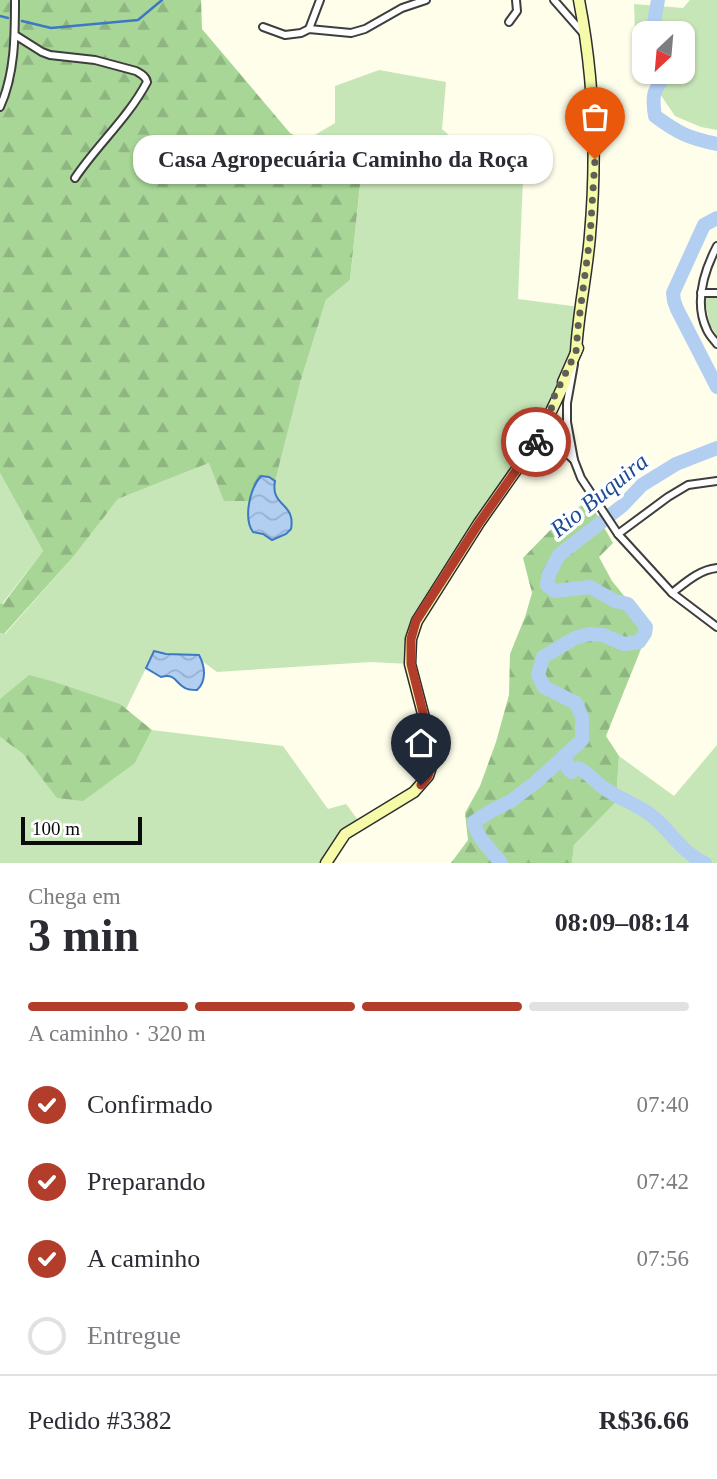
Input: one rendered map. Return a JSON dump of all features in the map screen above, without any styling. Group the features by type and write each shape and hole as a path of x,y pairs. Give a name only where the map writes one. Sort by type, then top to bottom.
{"main road":[{"path":"326,863 345,834 414,792 428,776 434,757 410,652 416,621 479,523 538,439 565,384 576,352 590,237 595,159 586,37 579,0"}],"street":[{"path":"0,107 6,95 15,35 15,0"},
{"path":"309,29 320,0"},
{"path":"263,27 285,35 309,29 351,33 365,29 402,8 426,0"},
{"path":"509,22 517,11 516,0"},
{"path":"554,0 586,37"},
{"path":"15,35 50,55 95,60 136,71 145,77 147,82 138,97 75,178"},
{"path":"717,246 700,300 706,329 717,344"},
{"path":"701,293 717,293"},
{"path":"576,352 567,403 567,422 574,460 581,478 618,534 672,593 717,627"},
{"path":"538,439 560,447 574,460"},
{"path":"618,534 688,485 717,481"},
{"path":"672,593 700,572 717,568"}],"green space":[{"path":"0,0 201,0 202,29 290,133 361,176 350,280 326,300 300,383 275,481 261,476 255,484 250,501 224,501 209,463 118,499 74,556 4,634 0,633 0,603 3,604 43,551 0,473"},
{"path":"690,0 717,0 717,130 701,127 675,116 653,84 695,84 695,21 635,21 634,4 683,8"},
{"path":"379,70 446,82 442,129 459,144 524,154 518,299 580,307 576,352 551,414 417,621 410,664 371,662 217,672 202,661 199,655 160,654 149,659 126,709 55,682 0,699 0,633 5,634 74,556 118,499 209,463 300,383 326,300 350,280 361,177 303,142 335,123 335,86"},
{"path":"704,296 717,296 717,336 710,325"},
{"path":"0,473 43,551 2,604 0,603"},
{"path":"589,501 613,543 599,557 612,581 638,613 645,633 639,642 641,649 606,736 619,756 616,802 574,845 572,863 451,863 468,840 465,813 480,786 509,695 510,654 532,593 523,558 563,517"},
{"path":"29,675 120,704 152,730 135,763 83,801 57,798 23,754 0,737 0,699"},
{"path":"152,730 283,746 328,809 346,804 361,824 326,863 0,863 0,737 23,754 57,797 135,763"},
{"path":"717,745 717,863 572,863 574,845 616,802 619,756 674,796"}],"water":[{"path":"261,476 275,481 276,496 292,520 291,529 286,534 272,540 253,532 248,519 251,495"},
{"path":"154,651 199,655 204,673 197,690 186,689 173,677 161,677 146,668"}],"waterway":[{"path":"22,21 51,28 138,20 162,0"},
{"name":"Rio Buquira","path":"654,21 658,0"},
{"path":"0,16 8,18"},
{"name":"Rio Buquira","path":"659,84 655,92 655,116 684,134 717,144"},
{"name":"Rio Buquira","path":"717,218 704,225 673,293 677,309 717,387"},
{"name":"Rio Buquira","path":"501,863 481,838 474,822 511,801 582,740 582,717 576,703 544,687 538,675 543,657 575,638 589,634 603,635 624,644 639,642 646,627 628,604 615,601 590,587 554,591 547,585 549,574 559,555 622,506 642,485 676,464 717,448"},
{"path":"564,756 568,769 572,772 578,768 582,770 610,792 646,812 683,848 705,863"}],"way so far":[{"path":"536,442 551,414 552,401 576,352 590,237 595,159"}],"place":[{"name":"Casa Agropecuária Caminho da Roça","path":"595,159"}],"route":[{"path":"421,785 428,776 434,757 411,664 411,639 416,621 479,523 536,442"}]}
